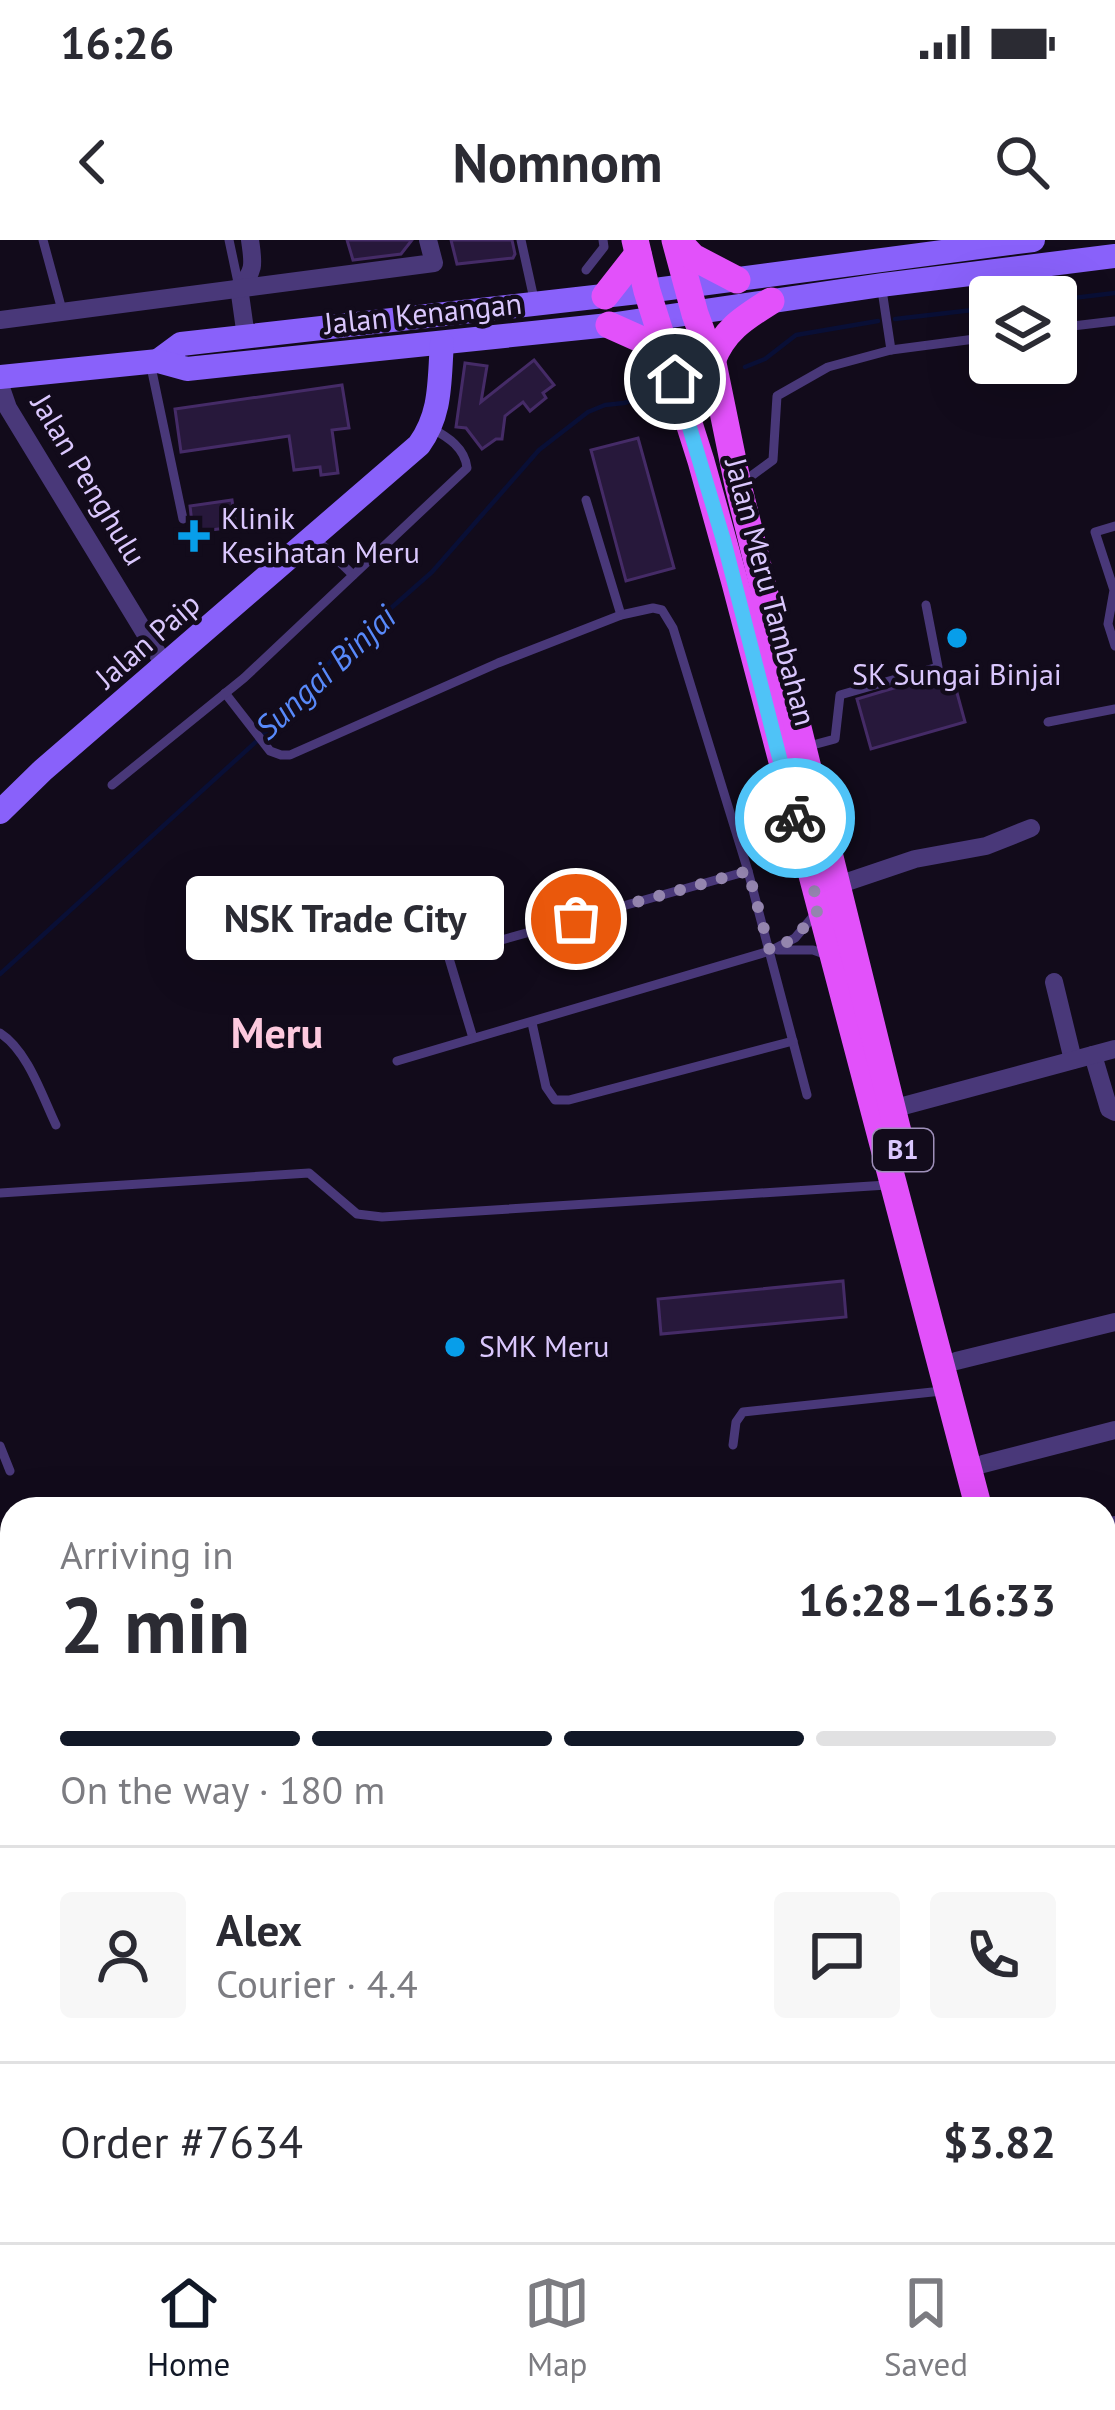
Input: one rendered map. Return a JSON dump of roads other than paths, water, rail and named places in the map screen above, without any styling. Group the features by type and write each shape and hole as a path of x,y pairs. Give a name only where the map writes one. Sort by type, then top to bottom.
{"main road":[{"path":"676,240 693,257 737,280"},
{"name":"Jalan Meru Tambahan","path":"676,240 713,363 738,485 992,1497"},
{"path":"604,296 637,247"},
{"name":"Jalan Meru Tambahan","path":"637,247 735,584 976,1497"},
{"path":"713,363 731,328 771,301"},
{"path":"610,325 647,342 672,369"}],"street":[{"path":"239,287 253,266 250,240"},
{"path":"0,320 434,262 428,240"},
{"path":"692,300 737,280 907,249 1034,240"},
{"path":"692,300 883,297 1115,256"},
{"path":"239,287 246,337"},
{"name":"Jalan Kenangan","path":"154,362 182,344 647,291 692,300"},
{"name":"Jalan Kenangan","path":"0,381 154,362 187,369 610,325 656,319 692,300"},
{"path":"431,428 442,343"},
{"name":"Jalan Penghulu","path":"0,381 8,409 165,666"},
{"name":"Jalan Paip","path":"0,812 419,445 431,428"},
{"path":"838,885 915,859 986,846 1031,828"},
{"path":"1054,982 1073,1060"},
{"path":"892,1109 1115,1049"},
{"path":"1093,1055 1109,1109 1115,1112"},
{"path":"956,1360 1115,1322"},
{"path":"983,1464 1115,1430"}],"lane":[{"path":"43,240 62,312"},
{"path":"229,240 239,287"},
{"path":"521,240 535,304"},
{"path":"586,270 604,247 604,240"},
{"path":"883,297 890,346"},
{"path":"1077,326 1115,321"},
{"path":"738,485 773,460 777,396 828,367 890,346 969,339"},
{"path":"154,362 183,519"},
{"path":"112,785 225,693 467,468 466,457 452,441 431,428"},
{"path":"586,500 621,615"},
{"path":"1115,526 1095,532 1114,590 1108,624 1115,646"},
{"path":"314,537 353,575"},
{"path":"804,748 835,739 840,695 938,667 926,605"},
{"path":"225,693 270,751 290,755 498,663 621,615 662,610 669,618 748,871 807,1095"},
{"path":"1048,722 1115,709"},
{"path":"473,1038 448,956 748,871"},
{"path":"397,1061 770,951 795,938 819,909"},
{"path":"770,951 813,950 832,956"},
{"path":"532,1023 546,1088 555,1100 793,1041"},
{"path":"0,1033 22,1057 56,1125"},
{"path":"0,1193 309,1173 357,1214 382,1217 892,1185"},
{"path":"734,1445 736,1422 743,1412 947,1390"},
{"path":"0,1446 10,1471"}],"waterway":[{"path":"1077,298 1115,293"},
{"path":"895,319 969,310"},
{"path":"745,367 765,359 796,335 878,321"},
{"name":"Sungai Binjai","path":"0,974 259,739 332,660 432,572 539,450 588,412 657,392"}],"place":[{"name":"Klinik Kesihatan Meru","path":"194,536"},
{"name":"SK Sungai Binjai","path":"957,638"},
{"name":"NSK Trade City","path":"576,919"},
{"name":"SMK Meru","path":"455,1347"}],"district":[{"name":"Meru","path":"277,1033"}]}
